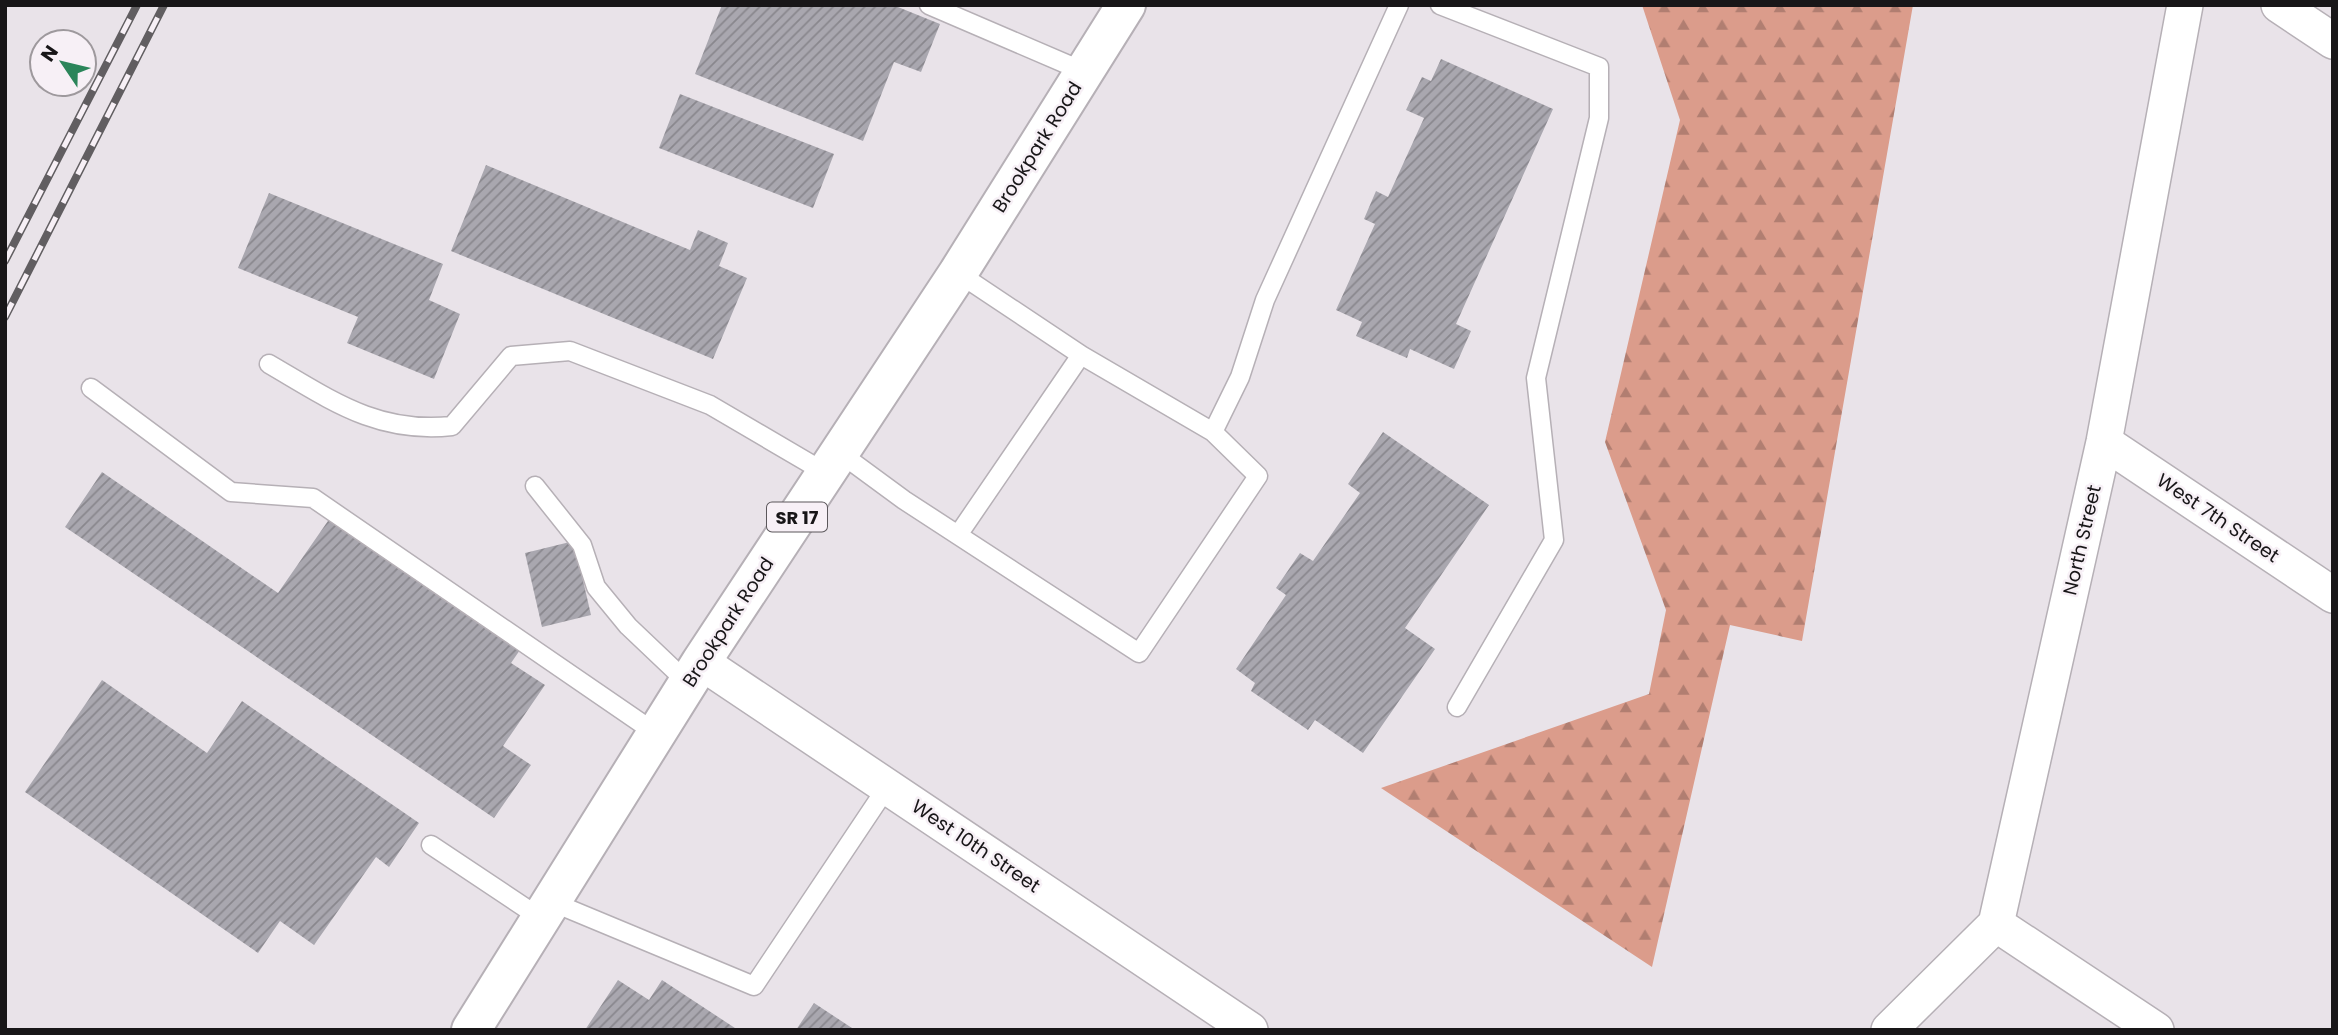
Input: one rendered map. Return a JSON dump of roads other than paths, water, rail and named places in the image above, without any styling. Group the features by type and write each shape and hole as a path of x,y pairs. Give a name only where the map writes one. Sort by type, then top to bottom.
{"main road":[{"name":"Brookpark Road","path":"471,1030 695,673 958,273 1126,5"}],"street":[{"name":"North Street","path":"1996,924 2104,442 2185,5"},
{"path":"2279,5 2333,41"},
{"name":"West 7th Street","path":"2104,442 2333,595"},
{"name":"West 10th Street","path":"695,673 887,787 1235,1026"},
{"path":"1889,1030 1996,924 2156,1030"}],"lane":[{"path":"929,5 1085,72"},
{"path":"1213,432 1240,377 1265,300 1399,5"},
{"path":"1440,5 1599,67 1599,118 1536,378 1554,540 1457,707"},
{"path":"269,365 358,416 426,429 452,426 511,356 569,351 710,405 833,463 958,535 1139,653 1258,476 1213,432 1081,355 958,273"},
{"path":"958,535 1081,355"},
{"path":"91,388 231,492 313,498 657,734"},
{"path":"535,486 582,545 596,587 628,626 695,673"},
{"path":"431,845 547,910 754,986 887,787"}],"railway":[{"path":"5,261 137,5"},
{"path":"5,317 164,5"}]}
